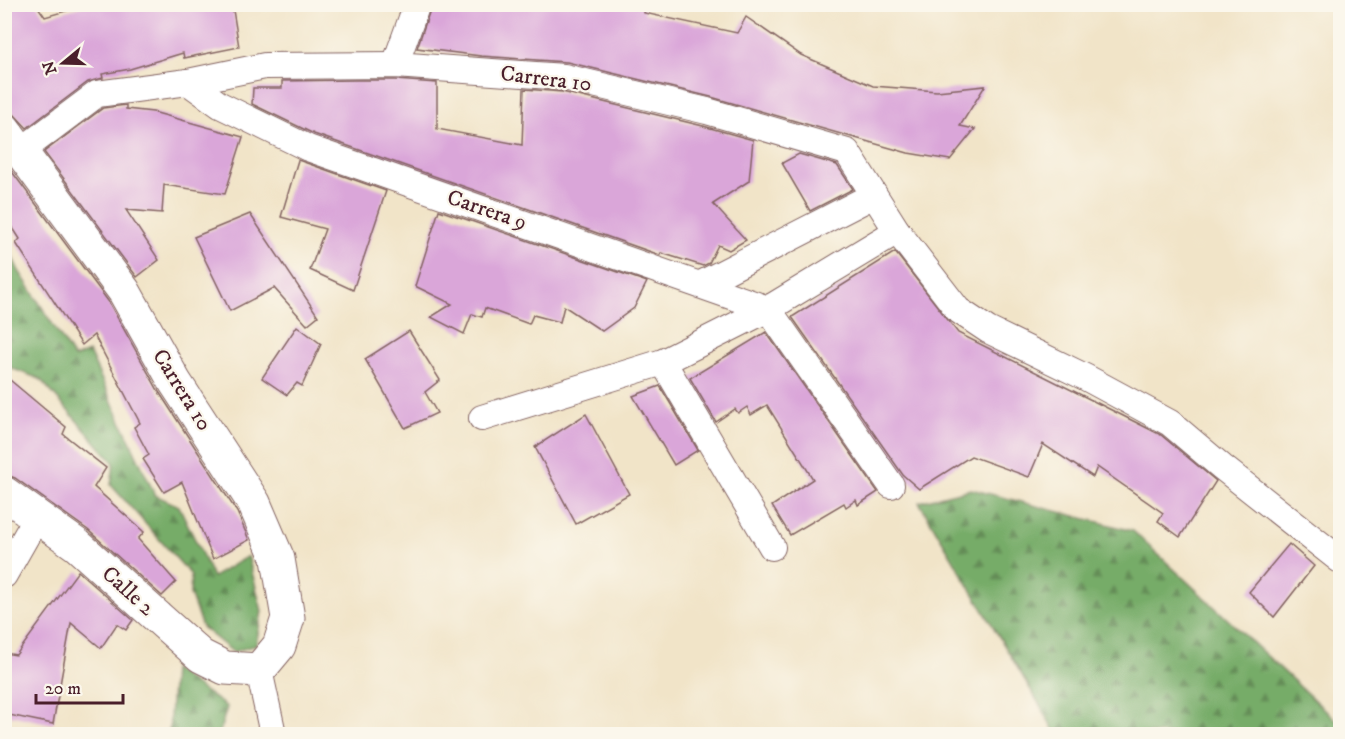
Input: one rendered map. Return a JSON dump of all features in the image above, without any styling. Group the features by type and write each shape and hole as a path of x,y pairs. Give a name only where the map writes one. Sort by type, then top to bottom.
{"street":[{"path":"395,65 417,4"},
{"name":"Carrera 10","path":"188,82 265,66 395,65 564,76 707,111 847,152 897,231 958,310 988,330 1085,377 1170,423 1222,467 1341,560"},
{"path":"13,140 97,94 188,82"},
{"name":"Carrera 9","path":"188,82 220,105 308,148 768,309"},
{"name":"Carrera 10","path":"13,140 124,291 175,382 254,503 278,559 288,618 279,646 259,670"},
{"path":"701,284 874,195"},
{"path":"482,418 663,362 768,309 897,231"},
{"path":"768,309 891,485"},
{"path":"663,362 772,547"},
{"name":"Calle 2","path":"4,493 77,545 201,656 225,668 259,670"},
{"path":"4,575 37,517"},
{"path":"259,670 273,735"}],"green space":[{"path":"4,239 19,271 74,358 89,352 155,495 179,506 213,577 248,556 262,611 256,645 233,652 202,627 190,594 191,575 111,485 114,463 40,379 5,366"},
{"path":"971,489 1133,531 1340,724 1340,734 1056,734 919,502"},
{"path":"173,669 227,707 219,734 169,734"}],"building":[{"path":"4,4 36,4 45,17 90,4 232,4 239,47 184,58 183,53 130,69 102,74 103,78 88,82 27,128 12,112 4,111"},
{"path":"432,4 634,4 644,7 644,13 737,33 746,17 801,55 873,86 937,91 985,86 960,126 975,129 950,160 908,153 711,97 567,62 481,56 417,48"},
{"path":"395,80 437,83 437,129 522,145 524,89 562,92 753,140 749,181 713,204 746,240 729,250 718,245 709,263 703,266 661,253 660,255 314,134 252,104 253,88 282,88 282,81"},
{"path":"126,105 126,109 153,112 243,137 225,194 164,185 162,213 126,210 159,260 137,277 44,152 103,108"},
{"path":"799,154 837,165 853,189 810,211 782,163"},
{"path":"298,160 386,191 353,290 310,270 325,229 281,217"},
{"path":"4,161 108,301 159,392 237,512 249,540 213,559 182,482 164,492 143,459 149,455 134,427 140,423 94,335 82,345 16,243 20,239 4,214"},
{"path":"439,210 647,282 634,308 602,331 564,306 560,322 533,315 529,324 485,308 482,317 472,314 464,334 431,317 452,304 415,286"},
{"path":"250,214 318,316 307,325 274,288 230,311 194,237"},
{"path":"895,252 958,333 1161,435 1216,481 1180,537 1158,521 1163,513 1097,467 1093,477 1043,444 1029,477 971,456 919,489 903,475 792,317"},
{"path":"297,326 321,344 302,386 297,383 287,395 262,378"},
{"path":"409,331 440,380 425,392 437,413 405,428 365,359"},
{"path":"766,332 878,492 858,505 856,500 846,507 844,503 790,535 772,506 813,479 767,405 751,415 747,407 738,413 735,409 716,422 690,378"},
{"path":"4,375 66,427 63,434 106,468 94,487 144,532 138,539 176,582 162,596 88,530 15,478 4,474"},
{"path":"660,386 698,450 674,465 633,396"},
{"path":"586,414 629,494 576,524 535,447"},
{"path":"1289,544 1314,566 1274,617 1249,592"},
{"path":"78,571 133,620 126,630 117,624 101,648 71,623 53,724 4,714 4,653 16,655"}]}
